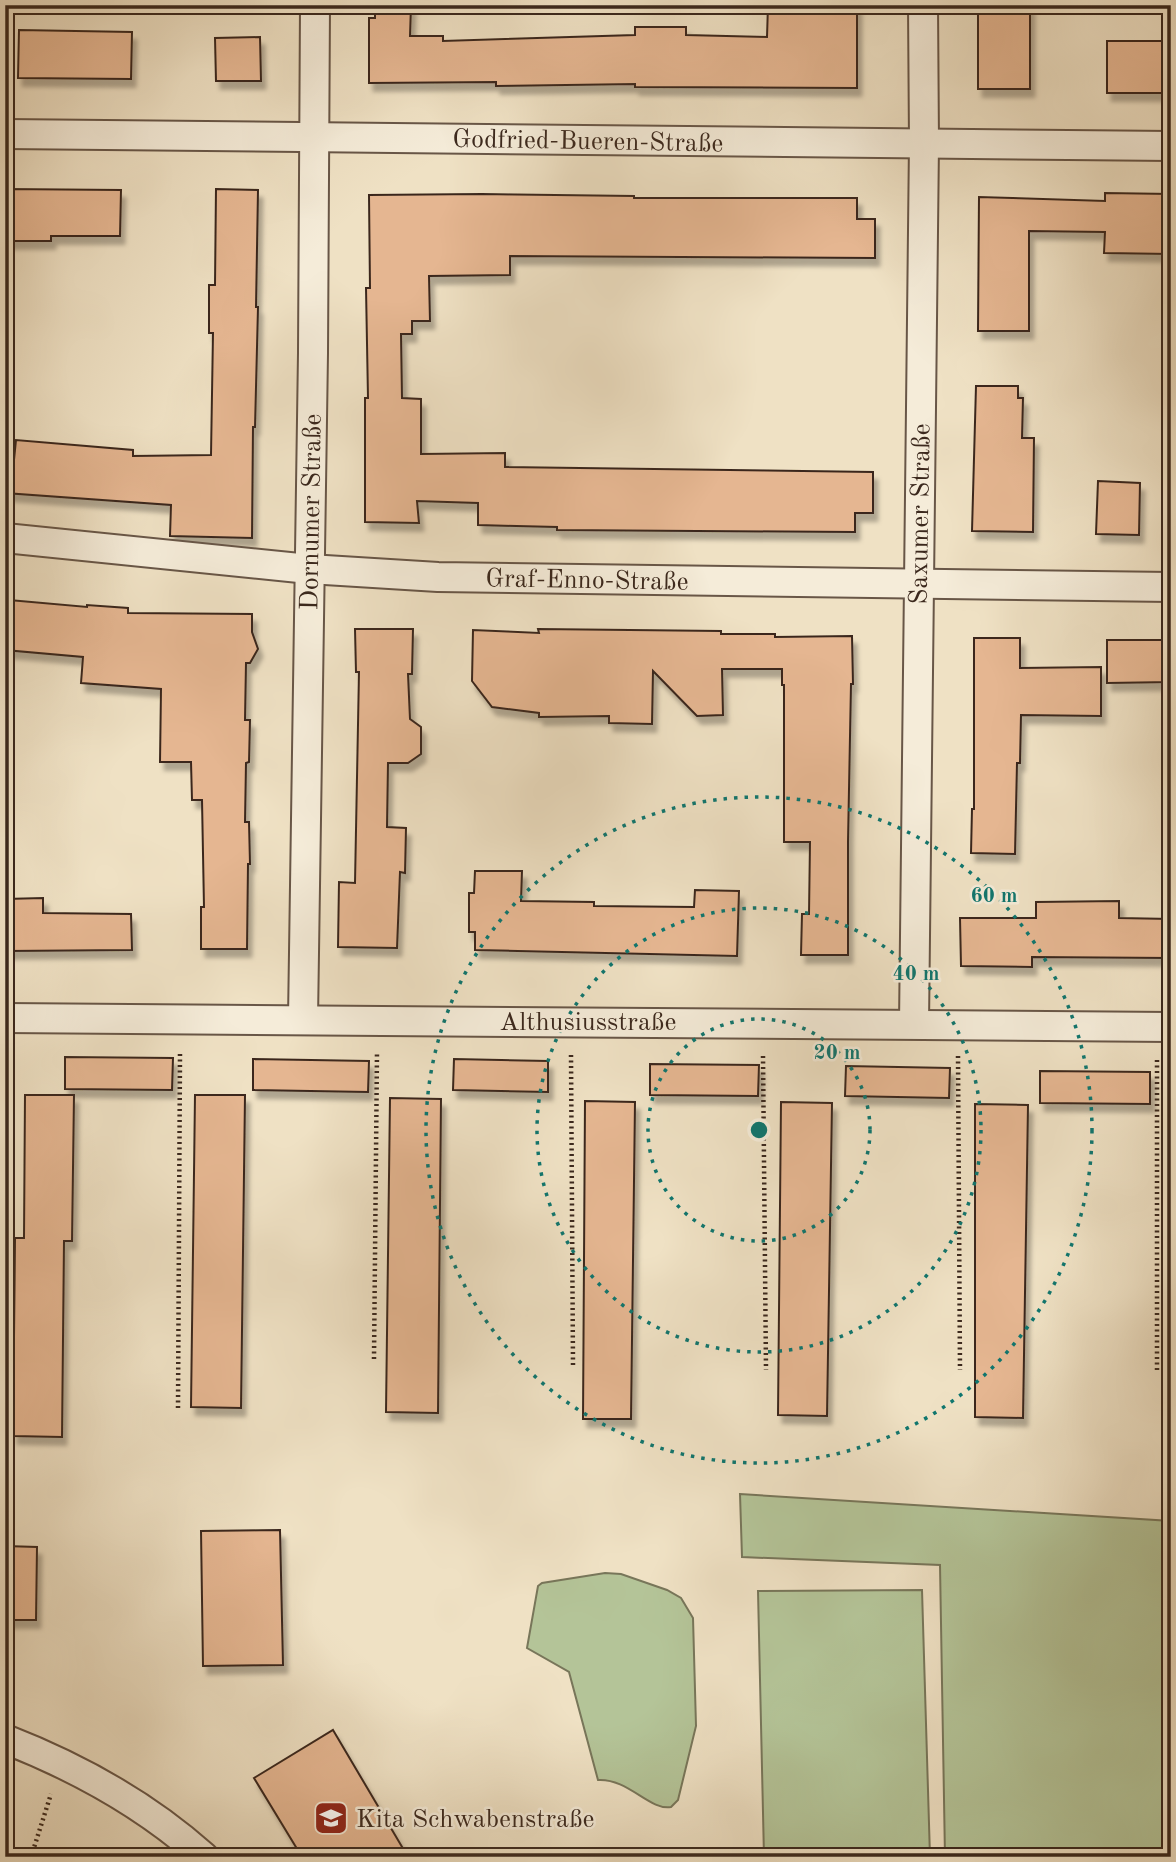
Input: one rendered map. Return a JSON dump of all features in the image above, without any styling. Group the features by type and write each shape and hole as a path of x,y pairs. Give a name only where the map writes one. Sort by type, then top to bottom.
{"street":[{"name":"Dornumer Straße","path":"303,1018 315,5"},
{"name":"Saxumer Straße","path":"914,1024 924,143 923,5"},
{"name":"Godfried-Bueren-Straße","path":"5,134 1171,146"},
{"name":"Graf-Enno-Straße","path":"5,538 309,569 438,577 1171,587"},
{"name":"Althusiusstraße","path":"5,1018 303,1018 1164,1027"},
{"path":"5,1739 61,1763 163,1822 204,1857"}],"path":[{"path":"178,1408 180,1018"},
{"path":"374,1359 377,1020"},
{"path":"571,1021 573,1365"},
{"path":"763,1022 766,1370"},
{"path":"958,1024 960,1370"},
{"path":"1157,1371 1164,1027"},
{"path":"31,1857 61,1763"}],"green space":[{"path":"740,1494 1171,1521 1171,1857 945,1857 940,1565 742,1557"},
{"path":"605,1573 621,1574 667,1590 681,1598 693,1618 696,1726 678,1800 671,1807 655,1804 619,1784 598,1780 569,1672 527,1648 538,1586 542,1583"},
{"path":"922,1590 930,1857 764,1857 758,1591"}],"building":[{"path":"375,5 411,5 410,36 443,36 443,41 635,35 635,27 686,27 686,35 767,37 768,5 857,5 857,88 635,87 635,84 496,86 496,82 369,83 369,18 375,18"},
{"path":"978,5 1030,5 1030,89 978,89"},
{"path":"19,30 132,32 131,79 18,78"},
{"path":"260,37 261,81 216,81 215,38"},
{"path":"1107,41 1171,41 1171,93 1107,93"},
{"path":"5,189 121,190 120,236 51,236 51,241 5,241"},
{"path":"216,189 258,190 252,538 170,536 171,505 5,493 5,459 14,460 16,440 133,450 133,456 211,455 213,333 209,333 209,285 215,285"},
{"path":"1105,193 1171,194 1171,254 1104,253 1105,232 1029,231 1029,331 978,331 979,197 1105,201"},
{"path":"482,194 634,198 857,198 857,219 875,219 875,258 510,256 510,275 429,276 430,321 412,321 412,334 401,334 402,398 421,399 421,454 505,453 505,467 873,472 873,513 855,513 855,532 557,530 557,527 478,525 478,503 417,501 419,523 365,522 365,398 368,398 366,288 370,288 369,195"},
{"path":"976,386 1018,386 1018,398 1023,398 1022,438 1034,438 1033,532 972,531"},
{"path":"1098,481 1140,483 1139,535 1096,534"},
{"path":"9,600 128,608 128,613 252,614 252,632 258,649 250,663 246,663 245,720 250,720 245,822 249,822 250,864 247,949 201,949 201,907 204,907 202,800 192,800 191,762 160,762 161,689 81,683 83,657 5,650"},
{"path":"355,629 413,629 412,674 408,674 410,719 421,727 421,754 408,763 388,763 387,827 406,828 405,873 400,872 397,948 338,947 339,882 355,883 359,672 356,672"},
{"path":"538,629 721,631 721,634 775,634 775,637 852,636 848,955 801,955 802,914 809,914 810,842 784,842 782,669 722,669 723,715 697,716 653,671 652,724 609,723 609,716 539,717 539,713 492,707 472,681 473,630 539,633"},
{"path":"974,638 1020,638 1020,668 1101,667 1101,716 1021,715 1015,854 971,853 974,809"},
{"path":"1107,640 1171,640 1171,682 1107,683"},
{"path":"475,871 522,871 521,901 594,902 594,906 694,907 695,890 739,891 737,956 475,950 475,932 469,932 469,893 474,893"},
{"path":"43,898 43,913 131,914 132,950 5,951 5,899"},
{"path":"1119,901 1119,918 1171,919 1171,958 1032,957 1032,967 961,966 960,918 1036,918 1036,902"},
{"path":"65,1057 173,1058 172,1090 65,1089"},
{"path":"253,1059 369,1061 368,1092 253,1090"},
{"path":"454,1059 548,1061 548,1092 453,1090"},
{"path":"650,1064 759,1065 758,1096 650,1095"},
{"path":"846,1066 950,1068 949,1098 845,1096"},
{"path":"1040,1071 1150,1072 1150,1104 1040,1103"},
{"path":"25,1095 74,1095 72,1241 64,1241 62,1437 13,1436 15,1238 24,1238"},
{"path":"195,1095 245,1095 241,1408 191,1407"},
{"path":"390,1098 441,1099 438,1413 386,1412"},
{"path":"585,1101 635,1102 631,1419 583,1419"},
{"path":"781,1102 832,1103 827,1416 778,1415"},
{"path":"975,1104 1028,1105 1023,1418 975,1417"},
{"path":"280,1530 283,1665 203,1666 201,1531"},
{"path":"5,1546 37,1547 36,1620 5,1620"},
{"name":"Kita Schwabenstraße","path":"333,1730 408,1857 302,1857 254,1778"}],"place":[{"name":"Kita Schwabenstraße","path":"331,1818"}]}
